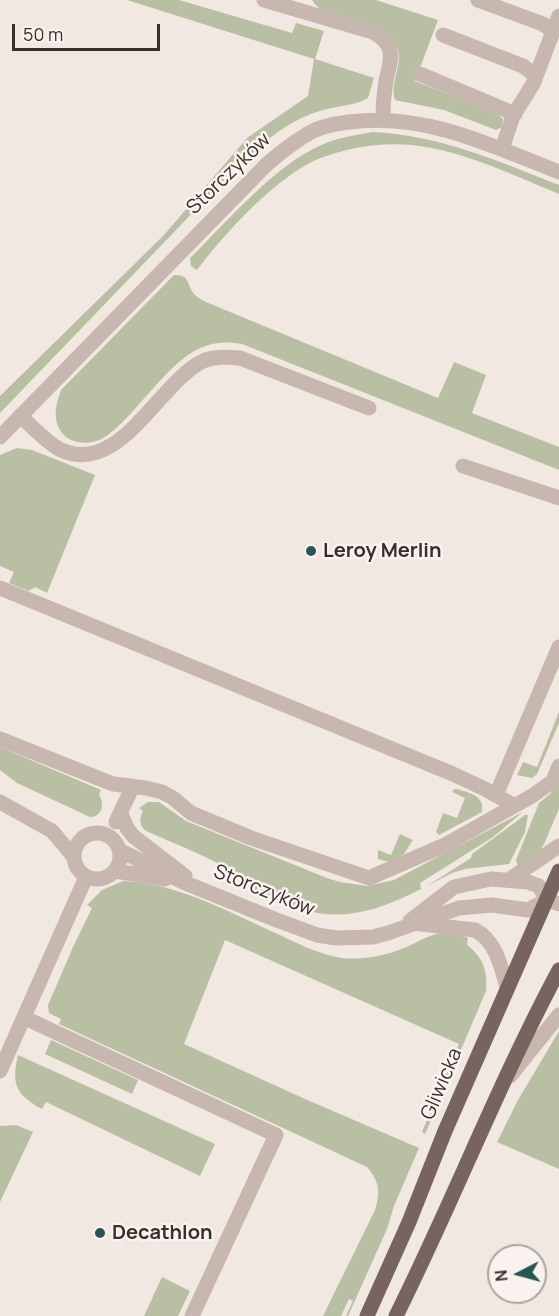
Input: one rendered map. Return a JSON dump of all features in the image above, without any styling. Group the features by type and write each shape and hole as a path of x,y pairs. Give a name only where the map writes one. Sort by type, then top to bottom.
{"main road":[{"name":"Gliwicka","path":"367,1316 409,1222 507,987 553,902 559,871"},
{"path":"396,1316 430,1248 502,1084 559,970"}],"street":[{"path":"264,0 299,5 373,32 385,40 391,52 391,59 384,97 383,119"},
{"path":"478,0 543,24 553,31"},
{"path":"502,149 515,114 536,76 559,16"},
{"path":"442,35 523,66 536,76"},
{"path":"420,74 515,114"},
{"name":"Storczyków","path":"0,437 237,193 284,149 315,130 344,122 383,119 432,126 502,149 559,172"},
{"path":"20,416 58,448 81,455 97,453 133,430 160,399 197,365 212,358 227,356 240,358 369,408"},
{"path":"463,466 559,498"},
{"path":"0,588 406,754 485,789 513,805"},
{"path":"496,795 559,647"},
{"path":"0,739 112,784 162,792 191,813 251,838 369,878 445,845 532,796 553,781 559,766"},
{"path":"108,835 121,814 132,788"},
{"path":"0,802 52,831 73,856 76,866 86,877 102,879 115,871 119,863 119,850 115,840 108,835 94,832 84,836 76,845 73,856"},
{"path":"121,814 133,837 201,888"},
{"path":"52,831 68,831 84,836"},
{"path":"510,879 559,846"},
{"name":"Storczyków","path":"119,850 183,882 317,935 354,939 373,937 417,924 459,908 492,905 528,910 553,902 539,886 510,879 491,879 454,887 400,929"},
{"path":"115,871 183,882"},
{"path":"0,1071 86,877"},
{"name":"Storczyków","path":"417,924 480,932 491,944 498,958 507,987"},
{"path":"502,1084 559,1015"},
{"path":"25,1018 276,1135 192,1316"}],"green space":[{"path":"127,0 179,0 292,33 296,23 324,31 315,59 374,78 368,98 299,119 267,140 239,167 234,161 224,172 228,176 0,413 0,396 164,235 247,138 308,96 314,59"},
{"path":"312,0 376,0 438,20 415,81 496,113 503,119 502,127 496,130 444,110 395,100 394,86 399,59 396,45 388,34 378,27 329,13 319,8"},
{"path":"373,132 421,138 468,151 559,185 559,194 487,164 430,148 388,144 341,151 302,167 285,179 236,224 197,270 191,266 190,258 251,196 284,168 325,143"},
{"path":"174,275 184,277 192,292 206,302 438,398 454,362 486,375 472,413 559,447 559,470 242,344 231,343 209,345 186,356 163,377 119,426 102,439 87,443 67,438 58,426 56,417 61,390"},
{"path":"17,448 32,450 95,475 47,593 35,587 29,591 9,583 14,572 0,566 0,455"},
{"path":"559,712 559,723 537,774 532,778 517,775 523,762 537,767"},
{"path":"0,747 101,790 100,812 90,817 17,783 0,770"},
{"path":"559,780 559,809 544,844 539,852 518,867 516,860 539,803 550,794"},
{"path":"454,789 476,796 481,802 482,812 439,835 436,832 443,813 457,818 465,798 452,792"},
{"path":"148,802 159,802 186,821 327,878 367,886 394,880 523,812 493,837 420,883 421,889 380,907 361,912 324,914 305,911 263,894 221,865 146,831 140,822 143,811 139,808"},
{"path":"528,815 525,832 509,864 465,869 427,886 471,858 472,854"},
{"path":"400,834 413,840 404,854 389,862 378,859 378,850 391,855"},
{"path":"123,881 144,883 185,893 334,957 366,958 382,955 435,934 450,933 468,938 467,945 481,960 486,977 486,991 425,1134 422,1132 459,1044 225,940 184,1044 419,1148 394,1206 387,1229 348,1316 346,1315 353,1301 349,1299 341,1316 323,1316 375,1210 378,1187 367,1167 59,1024 61,1019 49,1013 48,1005 92,908 87,905 102,890"},
{"path":"559,1031 559,1169 497,1142 518,1100"},
{"path":"51,1040 138,1080 132,1094 45,1054"},
{"path":"18,1055 215,1144 200,1176 46,1102 42,1109 33,1104 18,1088 15,1074"},
{"path":"16,1125 33,1132 0,1202 0,1126"},
{"path":"162,1277 190,1291 178,1316 144,1316"}],"place":[{"name":"Leroy Merlin","path":"311,551"},
{"name":"Decathlon","path":"100,1233"}]}
